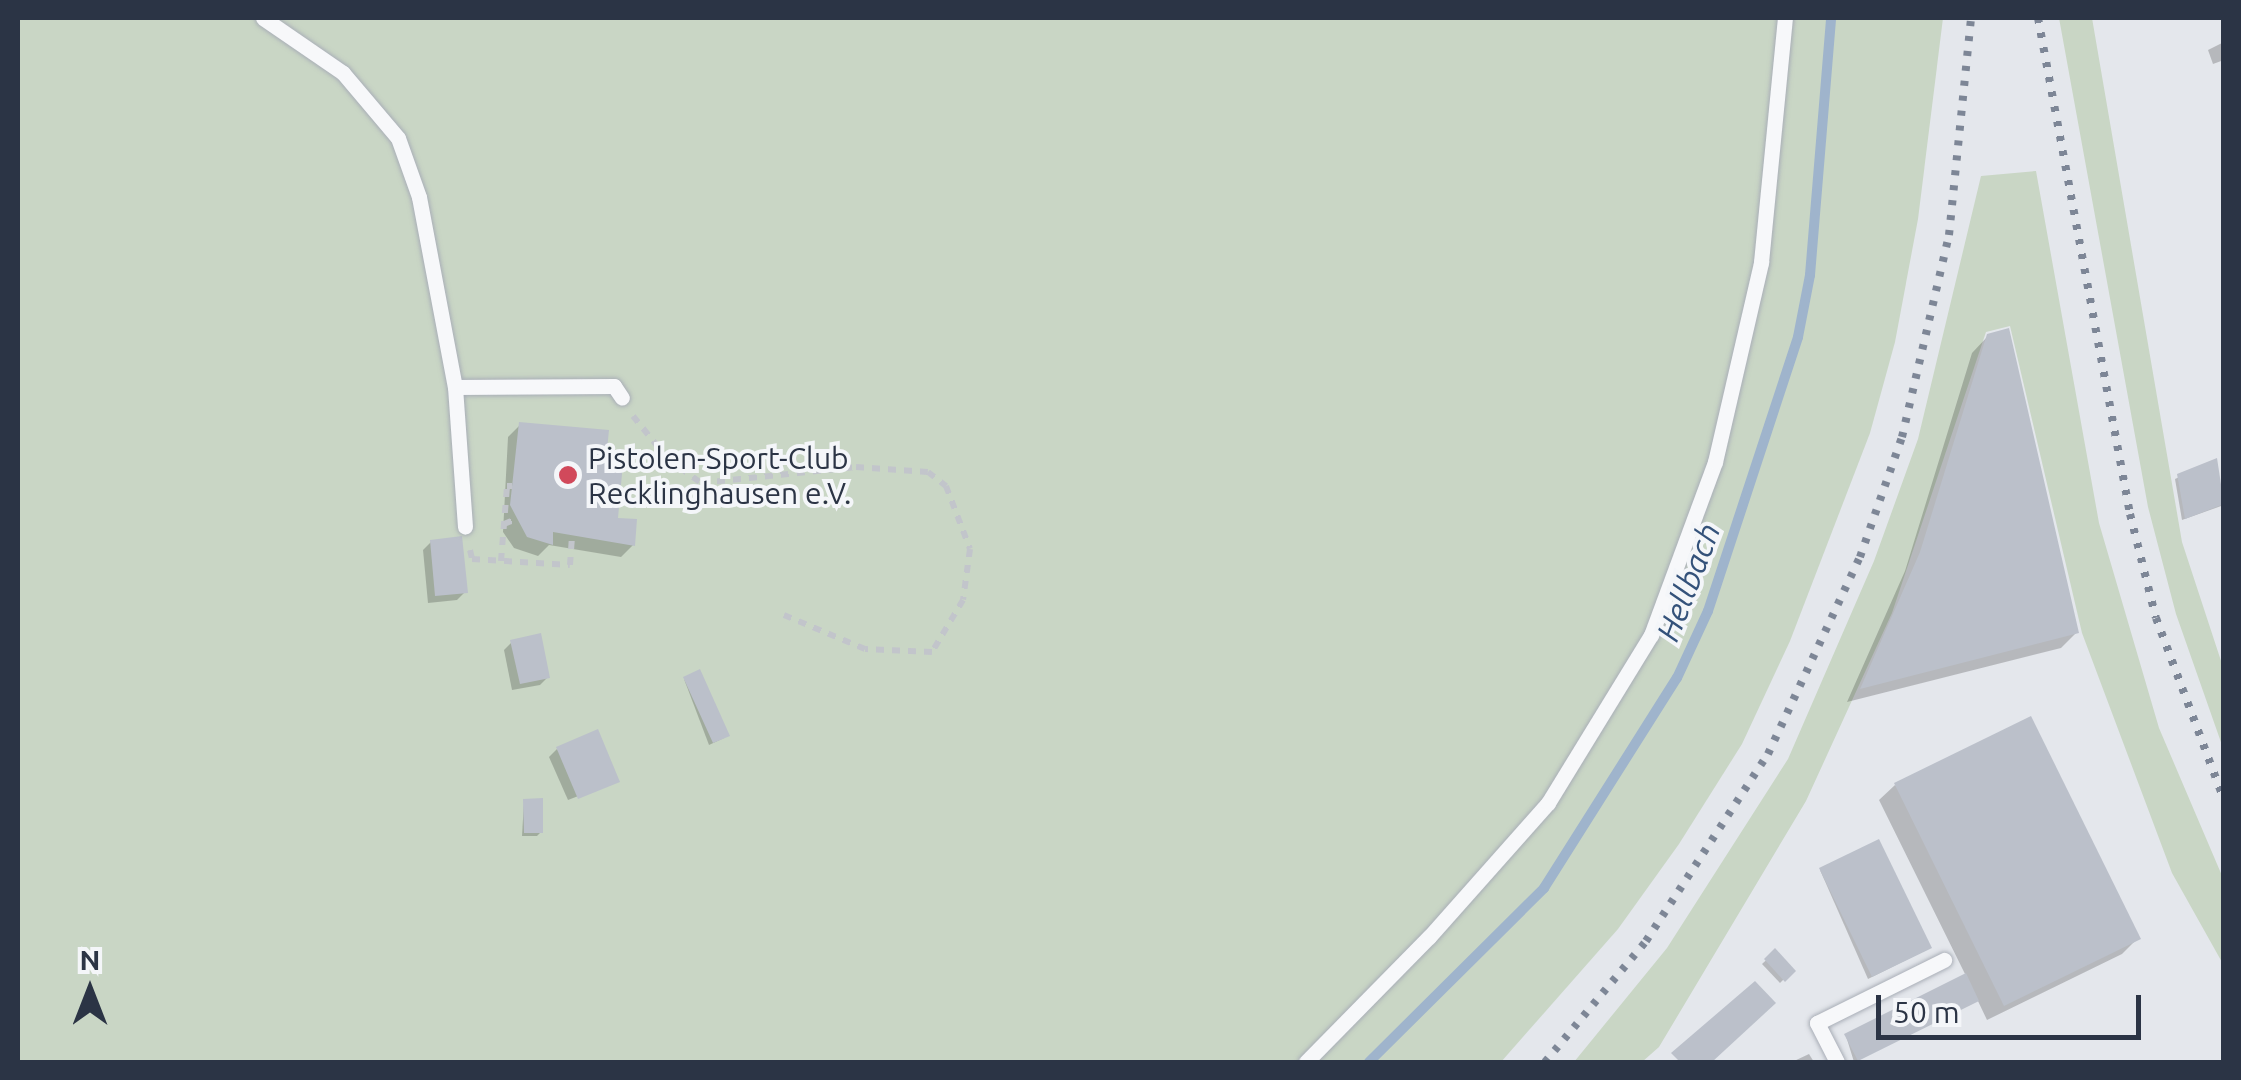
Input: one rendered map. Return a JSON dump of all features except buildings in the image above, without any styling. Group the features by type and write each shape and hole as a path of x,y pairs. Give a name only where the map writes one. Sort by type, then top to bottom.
{"lane":[{"path":"263,18 343,73 398,138 419,196 455,388 466,526"},
{"path":"1306,1062 1548,802 1652,635 1715,462 1761,262 1785,18"},
{"path":"455,388 614,386 622,398"},
{"path":"1837,1062 1818,1024 1944,960"}],"path":[{"path":"622,398 666,458 701,482 856,467 928,472 946,486 970,549 963,600 932,652 865,649 784,615"},
{"path":"500,561 507,486 512,486"},
{"path":"504,524 514,520"},
{"path":"466,526 472,560 570,565 572,534"}],"green space":[{"path":"18,18 1943,18 1918,219 1895,342 1870,433 1790,641 1742,744 1679,844 1618,929 1501,1062 18,1062"},
{"path":"2059,18 2092,18 2182,542 2223,667 2223,748 2176,614 2148,507"},
{"path":"2036,171 2099,523 2159,728 2223,878 2223,964 2172,873 2082,633 2010,326 1986,332 1892,613 1806,801 1659,1047 1642,1062 1574,1062 1667,948 1788,759 1874,561 1918,439 1981,176"}],"waterway":[{"name":"Hellbach","path":"1369,1062 1544,888 1677,678 1708,611 1798,337 1810,275 1831,18"}],"railway":[{"path":"1545,1062 1646,941 1768,754 1860,557 1902,437 1949,235 1971,18"},
{"path":"2038,18 2130,514 2156,618 2224,800"}],"place":[{"name":"Pistolen-Sport-Club Recklinghausen e.V.","path":"568,475"}]}
